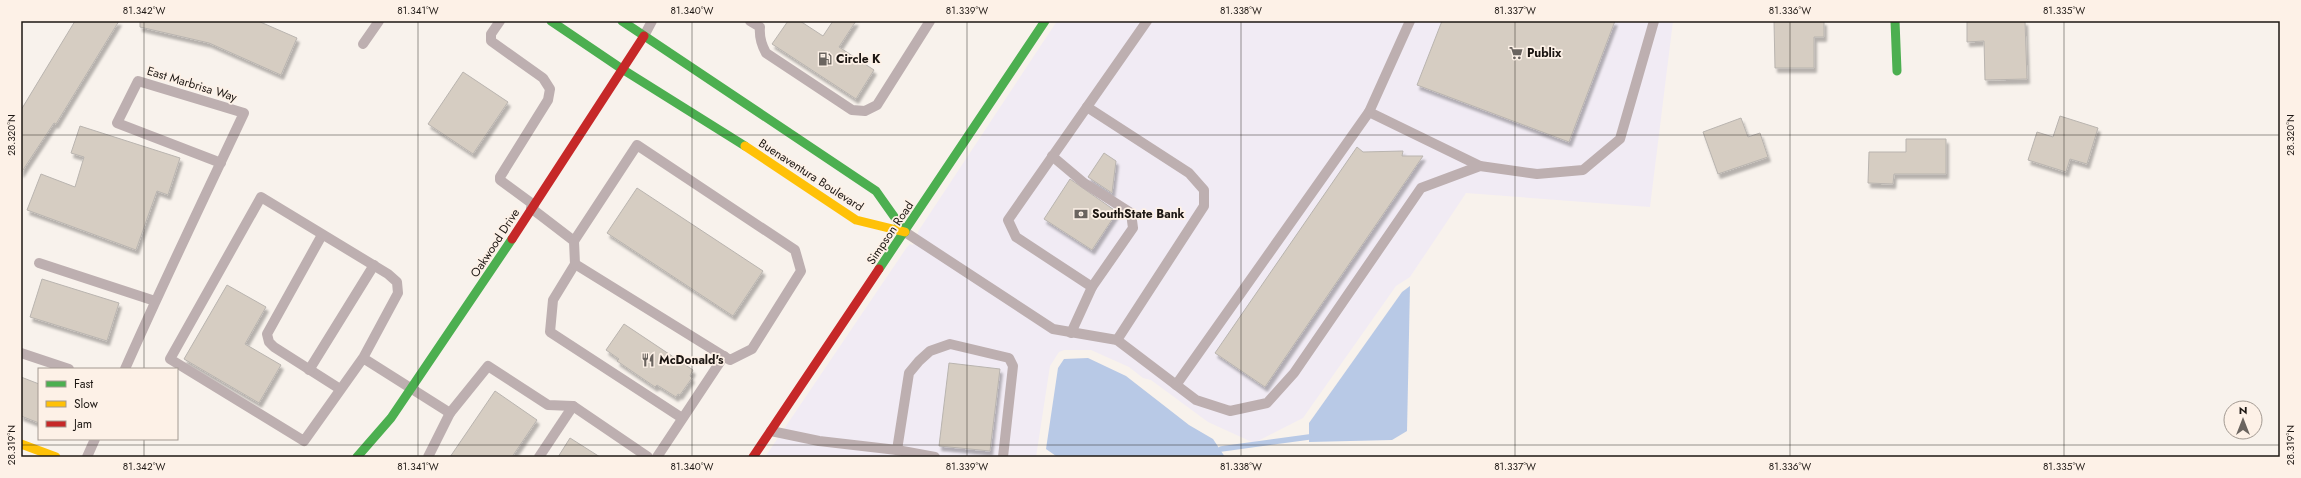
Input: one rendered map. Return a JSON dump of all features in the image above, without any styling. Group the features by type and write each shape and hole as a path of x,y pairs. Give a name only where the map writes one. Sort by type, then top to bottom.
{"main road":[{"name":"Buenaventura Boulevard","path":"551,21 622,69 718,128 856,220 906,232"},
{"name":"Buenaventura Boulevard","path":"622,21 876,191 906,232"},
{"name":"Simpson Road","path":"753,457 906,232 1045,21"},
{"path":"1895,21 1897,71"},
{"name":"Oakwood Drive","path":"357,457 391,418 412,389 644,36"},
{"path":"21,444 56,457"}],"lane":[{"path":"364,44 379,21"},
{"path":"500,21 491,34 491,41 543,78 550,89 548,100 500,177 500,180 574,241"},
{"path":"644,36 652,21"},
{"path":"750,21 763,24 759,34 761,44 766,53 852,110 865,111 877,105 930,21"},
{"path":"1092,287 1016,237 1008,220 1147,21"},
{"path":"1176,385 1369,112 1410,21"},
{"path":"1369,112 1480,166 1537,174 1583,170 1620,138 1654,21"},
{"name":"East Marbrisa Way","path":"125,368 155,301 221,163 244,113 138,81 117,123 221,163"},
{"path":"1087,107 1189,173 1204,190 1204,206 1117,340"},
{"path":"575,264 730,360 752,349 801,271 795,250 637,145 574,241 575,264 553,300 550,332 682,418"},
{"path":"1052,156 1084,183 1131,213 1133,228 1092,287 1071,333"},
{"path":"906,232 1053,330 1117,340 1196,400 1230,411 1267,403 1294,373 1421,188 1480,166"},
{"path":"261,197 374,265 398,282 398,293 363,358 304,441 170,359 261,197"},
{"path":"322,235 267,334 268,342 274,348 340,389"},
{"path":"39,264 155,301"},
{"path":"309,370 374,265"},
{"path":"897,450 909,373 919,361 930,352 950,344 1009,358 1013,366 1003,457"},
{"path":"21,353 66,368"},
{"path":"657,457 724,356"},
{"path":"363,358 450,413"},
{"path":"428,457 450,413 488,366 548,405 573,406 648,457"},
{"path":"539,457 573,406"},
{"path":"771,430 819,441 897,450 935,457"},
{"path":"87,457 95,440"}],"shaded area":[{"path":"1057,21 1673,21 1650,207 1466,193 1410,277 1396,286 1303,418 1254,443 1208,422 1151,380 1143,378 1129,367 1091,350 1064,350 1059,352 1050,366 1036,457 765,457 907,247 910,244 913,245 919,230"}],"water":[{"path":"1410,286 1407,431 1392,440 1309,442 1309,423 1402,292"},
{"path":"1088,358 1126,376 1189,425 1213,439 1225,457 1056,456 1046,449 1058,368 1064,359"}],"building":[{"path":"75,21 119,21 56,124 54,123 21,173 21,110"},
{"path":"140,21 258,21 297,38 281,75 209,43 140,27"},
{"name":"Circle K","path":"788,21 800,21 823,36 833,21 856,21 839,47 874,70 856,99 772,44"},
{"name":"Publix","path":"1442,21 1615,21 1569,142 1417,85"},
{"path":"1774,21 1824,21 1824,37 1814,37 1814,68 1775,68"},
{"path":"1967,21 2025,21 2027,79 1985,80 1984,41 1967,42"},
{"path":"463,72 508,102 473,154 428,124"},
{"path":"2060,116 2098,128 2087,164 2070,159 2066,172 2028,160 2037,132 2053,137"},
{"path":"1741,118 1748,137 1760,133 1768,157 1718,174 1703,132"},
{"path":"80,126 180,158 168,195 157,191 136,250 27,210 41,174 75,187 84,157 71,153"},
{"path":"1906,139 1946,139 1946,174 1894,174 1893,184 1868,183 1869,152 1906,152"},
{"path":"1357,147 1363,152 1403,151 1402,156 1423,156 1265,387 1215,353"},
{"path":"1104,153 1116,161 1112,193 1088,177"},
{"name":"SouthState Bank","path":"1070,179 1117,212 1092,250 1044,219"},
{"path":"637,188 763,271 733,316 607,233"},
{"path":"42,279 119,303 107,341 30,317"},
{"path":"227,285 266,307 245,344 281,365 259,403 184,359"},
{"name":"McDonald's","path":"624,324 693,370 690,376 692,378 680,395 678,394 676,397 657,385 655,387 617,361 619,359 606,350"},
{"path":"949,363 1000,369 990,451 939,446"},
{"path":"21,377 38,384 38,423 21,416"},
{"path":"495,391 537,420 512,457 450,457"},
{"path":"570,438 600,457 558,457"}],"waterway":[{"path":"1221,449 1309,437"}],"traffic: fast":[{"path":"551,21 622,69 745,146"},
{"path":"622,21 876,191 905,232"},
{"path":"879,269 1045,21"},
{"path":"1895,21 1897,71"},
{"path":"357,457 391,418 512,239"}],"traffic: slow":[{"path":"745,146 856,220 905,232"},
{"path":"21,444 56,457"}],"traffic: jam":[{"path":"512,239 644,36"},
{"path":"753,457 879,269"}],"place":[{"name":"Publix","path":"1516,53"},
{"name":"Circle K","path":"825,59"},
{"name":"SouthState Bank","path":"1081,214"},
{"name":"McDonald's","path":"648,360"}]}
